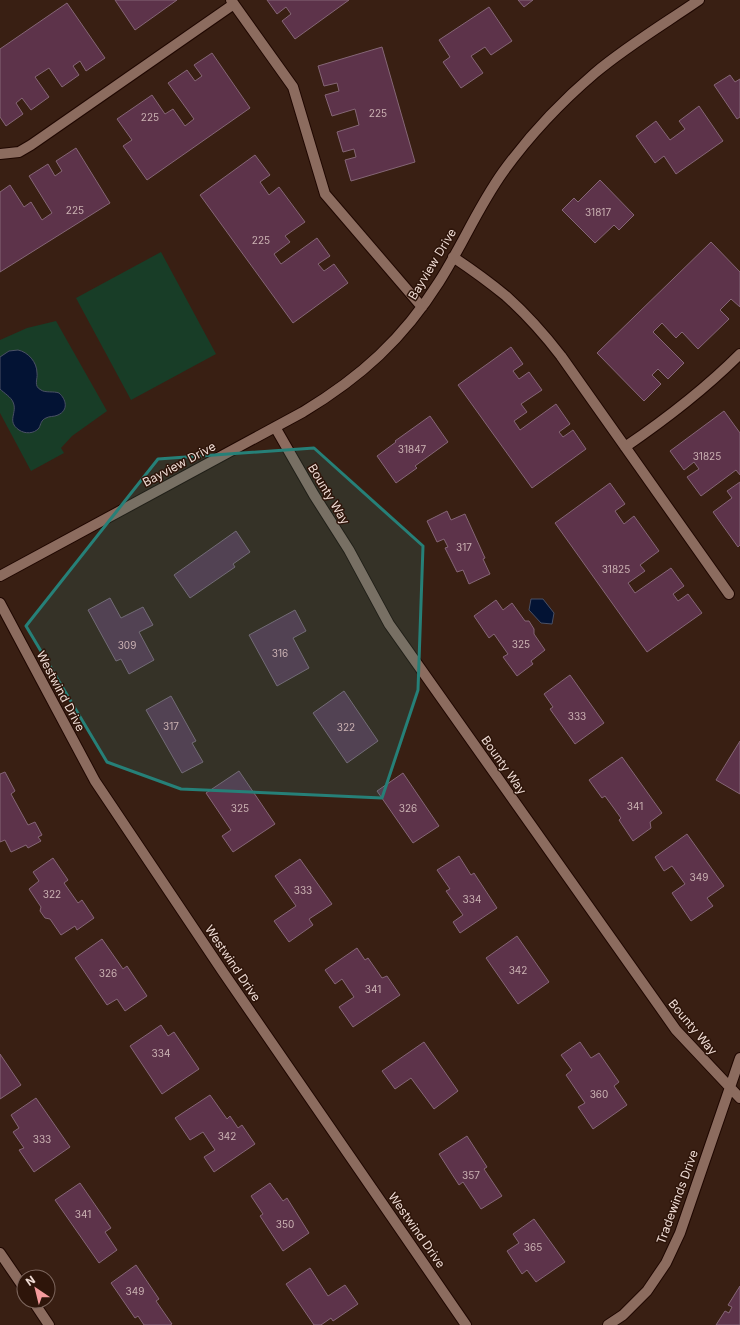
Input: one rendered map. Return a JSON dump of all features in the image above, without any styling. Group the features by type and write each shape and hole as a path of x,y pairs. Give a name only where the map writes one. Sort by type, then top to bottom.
{"street":[{"name":"Bayview Drive","path":"0,576 276,427 330,395 356,376 380,355 402,332 422,307 440,281 478,210 502,172 530,137 562,103 596,73 632,46 699,0"},
{"path":"0,154 19,152 31,145 232,2 293,87 325,194 422,307"},
{"path":"453,257 504,295 541,331 561,356 729,594"},
{"path":"625,447 698,394 740,354"},
{"name":"Bounty Way","path":"276,427 314,495 350,550 389,624 676,1030 740,1098"},
{"name":"Westwind Drive","path":"0,604 95,781 223,972 466,1325"},
{"name":"Tradewinds Drive","path":"608,1325 623,1315 647,1291 666,1263 680,1233 740,1058"},
{"path":"0,1253 16,1276"},
{"path":"38,1309 49,1325"}],"highlighted area":[{"path":"314,448 423,546 418,690 382,798 181,789 107,762 26,626 158,459"}],"green space":[{"path":"161,252 216,354 131,400 76,298"},
{"path":"56,321 107,411 72,436 61,448 64,453 31,471 0,413 0,340 27,328"}],"water":[{"path":"18,350 28,355 34,361 37,369 37,386 43,391 59,393 65,401 64,410 61,413 44,419 37,430 29,433 21,431 15,427 13,423 13,402 0,389 0,357 9,351"},
{"path":"531,599 543,599 554,613 552,624 541,623 529,610"}],"building":[{"path":"115,0 177,0 135,30"},
{"path":"267,0 349,0 295,39 282,21 291,14 286,7 277,14"},
{"path":"518,0 533,0 524,7"},
{"path":"67,3 105,58 86,71 80,61 73,66 79,75 62,87 49,68 35,77 49,97 31,110 22,98 16,103 23,114 6,126 0,117 0,49"},
{"path":"489,7 512,41 491,55 485,47 471,56 483,73 461,88 443,62 450,57 439,40"},
{"path":"382,47 415,162 351,181 345,160 356,157 354,149 343,152 337,132 359,125 355,109 332,116 325,95 339,91 337,83 324,86 318,66"},
{"path":"212,53 250,108 147,180 123,146 132,140 117,119 152,95 165,114 173,109 185,126 194,119 168,83 187,70 195,81 202,76 194,65"},
{"path":"730,75 735,82 740,79 740,117 737,119 714,85"},
{"path":"699,106 723,141 676,174 664,156 655,163 636,136 656,121 670,140 685,129 679,121"},
{"path":"76,148 110,203 0,272 0,192 10,185 24,207 31,202 42,220 52,213 29,176 48,164 55,176 62,171 56,161"},
{"path":"255,155 270,175 260,182 269,195 279,187 305,222 285,236 290,242 274,254 281,264 317,238 330,256 318,264 324,271 334,264 348,283 293,323 200,195"},
{"path":"600,180 634,215 619,230 614,225 595,243 562,210 574,198 578,202"},
{"path":"711,242 740,272 740,307 731,299 720,310 729,319 698,349 682,332 676,338 662,323 653,332 684,363 668,379 658,369 652,375 661,384 644,401 597,353"},
{"path":"511,347 523,364 513,371 519,379 529,372 542,390 521,404 527,412 514,421 520,430 556,404 570,424 559,432 563,437 573,430 586,449 532,488 458,385"},
{"path":"724,411 740,433 740,475 736,470 701,496 687,477 699,469 694,462 684,470 670,451"},
{"path":"430,416 448,442 415,466 417,468 396,483 377,456"},
{"path":"740,482 740,545 738,547 713,512 732,498 727,491"},
{"path":"610,483 625,504 615,511 624,524 634,516 659,551 640,565 645,571 628,583 635,593 671,568 684,586 673,594 678,601 688,594 702,613 647,652 555,523"},
{"path":"447,511 451,520 465,514 485,558 483,559 490,574 469,584 463,570 457,572 445,548 448,547 444,539 437,542 427,521"},
{"path":"236,531 250,552 233,564 235,567 190,598 174,575"},
{"path":"110,598 121,618 143,607 153,625 139,632 154,660 129,674 121,659 116,661 88,610"},
{"path":"496,600 503,610 512,603 525,621 529,621 534,629 534,634 545,650 531,661 533,664 517,676 503,657 508,654 494,634 489,638 474,616"},
{"path":"295,610 306,631 293,638 309,668 277,686 249,635"},
{"path":"570,675 604,723 575,744 550,709 553,707 544,694"},
{"path":"344,691 378,741 347,763 313,713"},
{"path":"171,696 196,741 192,743 203,762 182,773 146,710"},
{"path":"740,741 740,794 716,780"},
{"path":"622,757 662,813 650,822 651,828 633,841 619,820 621,818 605,796 602,798 589,780"},
{"path":"239,771 275,824 233,852 222,836 231,830 206,793"},
{"path":"5,772 15,791 11,794 28,825 35,822 42,835 38,837 41,841 28,848 26,845 11,852 5,840 0,842 0,774"},
{"path":"403,773 439,826 413,843 377,791"},
{"path":"687,834 724,886 707,898 713,906 691,921 672,893 685,884 672,866 664,871 655,857"},
{"path":"459,856 471,875 474,873 497,908 460,933 453,922 463,915 446,891 450,889 437,870"},
{"path":"53,858 68,880 64,883 78,903 82,900 94,918 77,930 75,926 61,935 50,919 45,918 40,911 41,907 29,889 39,881 33,872"},
{"path":"300,859 332,904 309,919 313,925 289,942 274,921 296,906 275,876"},
{"path":"517,936 549,982 518,1004 486,958"},
{"path":"102,939 123,969 127,966 147,996 125,1011 117,999 107,1005 75,958"},
{"path":"357,948 365,960 368,958 382,978 387,976 400,995 353,1027 339,1007 354,997 342,979 335,984 325,970"},
{"path":"161,1025 168,1036 174,1032 199,1069 162,1094 130,1046"},
{"path":"424,1042 458,1091 434,1109 411,1078 395,1089 382,1071"},
{"path":"580,1042 591,1058 599,1053 619,1082 614,1086 627,1105 593,1129 578,1107 585,1103 566,1075 572,1070 561,1055"},
{"path":"0,1054 21,1085 0,1099"},
{"path":"210,1095 227,1119 230,1116 238,1128 242,1125 255,1144 214,1172 204,1157 215,1150 203,1132 190,1140 175,1118"},
{"path":"36,1098 70,1147 34,1172 19,1150 24,1148 13,1132 19,1128 11,1115"},
{"path":"467,1136 487,1167 484,1169 502,1196 481,1209 463,1182 459,1185 439,1154"},
{"path":"80,1183 111,1228 105,1232 117,1250 99,1263 55,1200"},
{"path":"270,1183 283,1201 287,1198 309,1233 283,1251 260,1216 263,1214 251,1196"},
{"path":"534,1219 565,1262 536,1282 527,1270 522,1274 507,1251 519,1243 513,1234"},
{"path":"136,1265 159,1299 156,1301 172,1324 144,1325 138,1316 135,1318 111,1283"},
{"path":"310,1268 328,1296 345,1285 358,1304 333,1321 331,1318 321,1325 314,1325 286,1284"},
{"path":"740,1286 740,1325 716,1325 725,1311 729,1313 732,1307 728,1305"}]}
